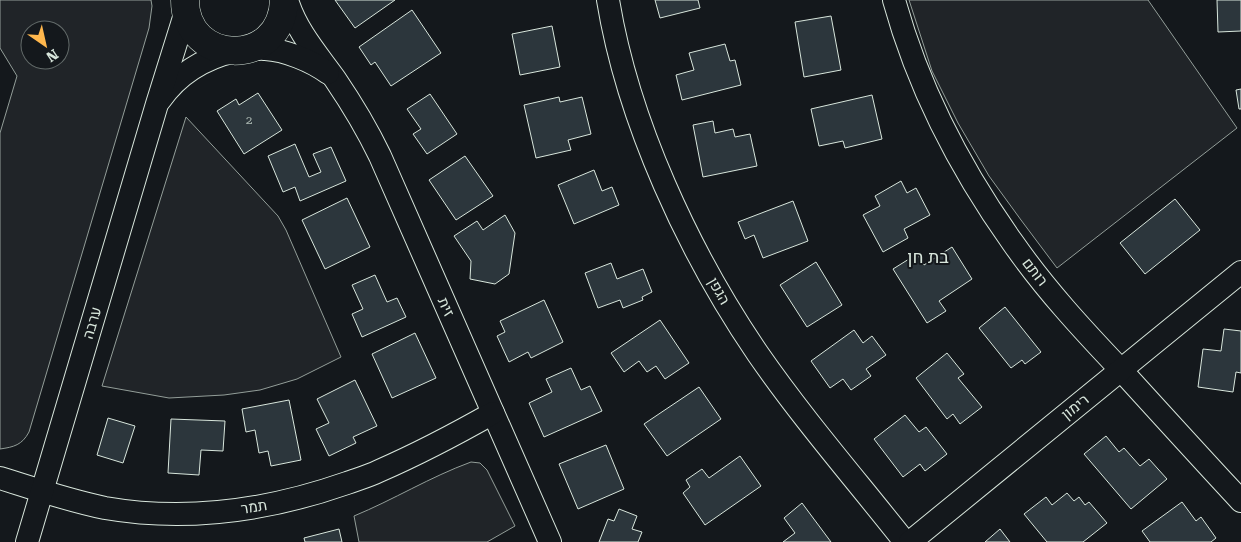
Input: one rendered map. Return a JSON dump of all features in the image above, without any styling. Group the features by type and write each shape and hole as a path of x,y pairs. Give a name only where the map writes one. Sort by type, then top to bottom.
{"street":[{"path":"185,6 189,20 200,37 216,48 240,51 254,48 270,36 277,28 286,0"},
{"name":"זית","path":"286,0 301,30 356,110 380,156 550,542"},
{"name":"הגפן","path":"608,0 622,65 638,116 677,212 703,263 729,309 782,388 905,542"},
{"name":"רותם","path":"894,0 912,57 933,106 956,153 983,199 1013,244 1047,288 1086,333 1241,501"},
{"name":"ערבה","path":"27,542 185,6"},
{"name":"זית","path":"240,51 265,49 287,54 307,61 334,78"},
{"name":"ערבה","path":"157,104 172,86 189,72 214,57 240,51"},
{"name":"רימון","path":"910,542 1241,272"},
{"name":"תמר","path":"0,478 106,508 157,514 210,513 265,506 320,492 377,472 435,446 493,413"}],"shaded area":[{"path":"0,0 151,0 149,28 29,432 17,445 0,449 0,133 17,76 0,48"},
{"path":"909,0 1148,0 1237,128 1057,268 989,176 958,123 932,71"},
{"path":"186,117 278,216 286,230 341,357 297,379 260,390 224,395 169,398 102,386"},
{"path":"471,462 480,463 487,470 515,526 487,542 359,542 354,516"}],"building":[{"path":"335,0 395,0 355,28"},
{"path":"655,0 698,0 700,8 660,18"},
{"path":"1217,0 1241,0 1241,31 1218,32"},
{"path":"412,10 441,53 391,86 375,62 371,65 359,47"},
{"path":"831,16 841,70 804,77 795,22"},
{"path":"552,26 560,67 520,75 512,34"},
{"path":"725,44 730,61 735,60 741,85 682,100 676,75 694,70 689,53"},
{"path":"1241,89 1241,109 1239,109 1236,90"},
{"path":"258,93 282,130 244,154 217,111 236,99 239,105"},
{"path":"430,94 457,134 427,154 413,134 421,129 407,109"},
{"path":"872,95 882,139 845,148 843,141 819,146 811,109"},
{"path":"559,97 560,102 582,97 591,134 568,140 571,150 536,158 524,105"},
{"path":"713,121 715,133 733,129 735,137 750,134 757,166 703,177 693,125"},
{"path":"295,144 309,177 321,172 313,154 331,147 346,181 300,201 295,187 283,192 268,156"},
{"path":"465,156 493,196 456,220 429,180"},
{"path":"594,170 602,191 612,187 619,205 574,224 558,185"},
{"path":"901,181 907,193 916,188 930,215 904,229 908,238 883,252 863,215 880,206 875,196"},
{"path":"347,198 370,247 325,269 302,220"},
{"path":"1175,199 1200,230 1145,274 1120,243"},
{"path":"793,201 808,241 763,258 754,235 745,239 738,222"},
{"path":"505,215 515,233 509,274 495,284 470,279 471,261 454,236 477,221 483,230"},
{"path":"952,247 972,279 939,301 946,311 927,323 893,269 917,254 924,265"},
{"path":"816,262 842,305 807,327 780,285"},
{"path":"611,263 617,279 643,269 652,292 642,297 643,300 623,308 620,300 598,308 585,273"},
{"path":"375,275 387,302 397,298 406,317 362,337 352,314 363,309 352,285"},
{"path":"544,300 563,342 531,358 528,352 509,362 497,336 505,332 500,321"},
{"path":"1005,307 1041,352 1025,364 1022,360 1011,368 979,328"},
{"path":"660,320 689,363 665,379 656,366 647,372 639,361 624,372 611,353"},
{"path":"1224,329 1241,331 1241,373 1236,372 1233,392 1198,387 1203,349 1221,351"},
{"path":"854,330 863,343 872,336 886,355 866,369 871,376 851,390 843,379 830,388 811,361"},
{"path":"415,333 436,378 392,398 372,354"},
{"path":"947,353 964,374 958,378 982,407 960,424 953,414 947,419 916,378"},
{"path":"571,368 581,390 590,386 602,411 544,437 529,403 552,392 546,379"},
{"path":"355,380 377,426 353,437 356,443 329,456 316,429 329,423 317,399"},
{"path":"699,387 721,419 667,456 644,424"},
{"path":"289,400 301,460 271,466 268,451 259,453 255,430 246,432 242,409"},
{"path":"905,415 919,432 926,427 947,454 925,471 920,464 903,477 874,439"},
{"path":"108,418 135,426 123,463 97,455"},
{"path":"171,419 225,421 223,451 201,450 199,475 168,473"},
{"path":"1106,436 1119,452 1124,448 1140,466 1149,459 1167,479 1131,509 1084,454"},
{"path":"606,445 624,489 578,509 559,464"},
{"path":"740,456 761,486 705,525 683,493 690,487 686,480 702,469 709,478"},
{"path":"1067,493 1074,501 1079,497 1085,505 1089,502 1107,523 1083,542 1047,542 1024,514 1046,497 1052,505"},
{"path":"1182,502 1196,521 1201,517 1216,538 1211,542 1150,542 1142,531"},
{"path":"802,503 831,542 783,542 795,533 784,518"},
{"path":"619,509 637,516 632,529 642,532 638,542 599,542 608,519 614,521"},
{"path":"339,529 342,542 305,542 304,538"},
{"path":"1000,529 1010,542 985,542"}],"district":[{"name":"בת חן","path":"928,257"}]}
